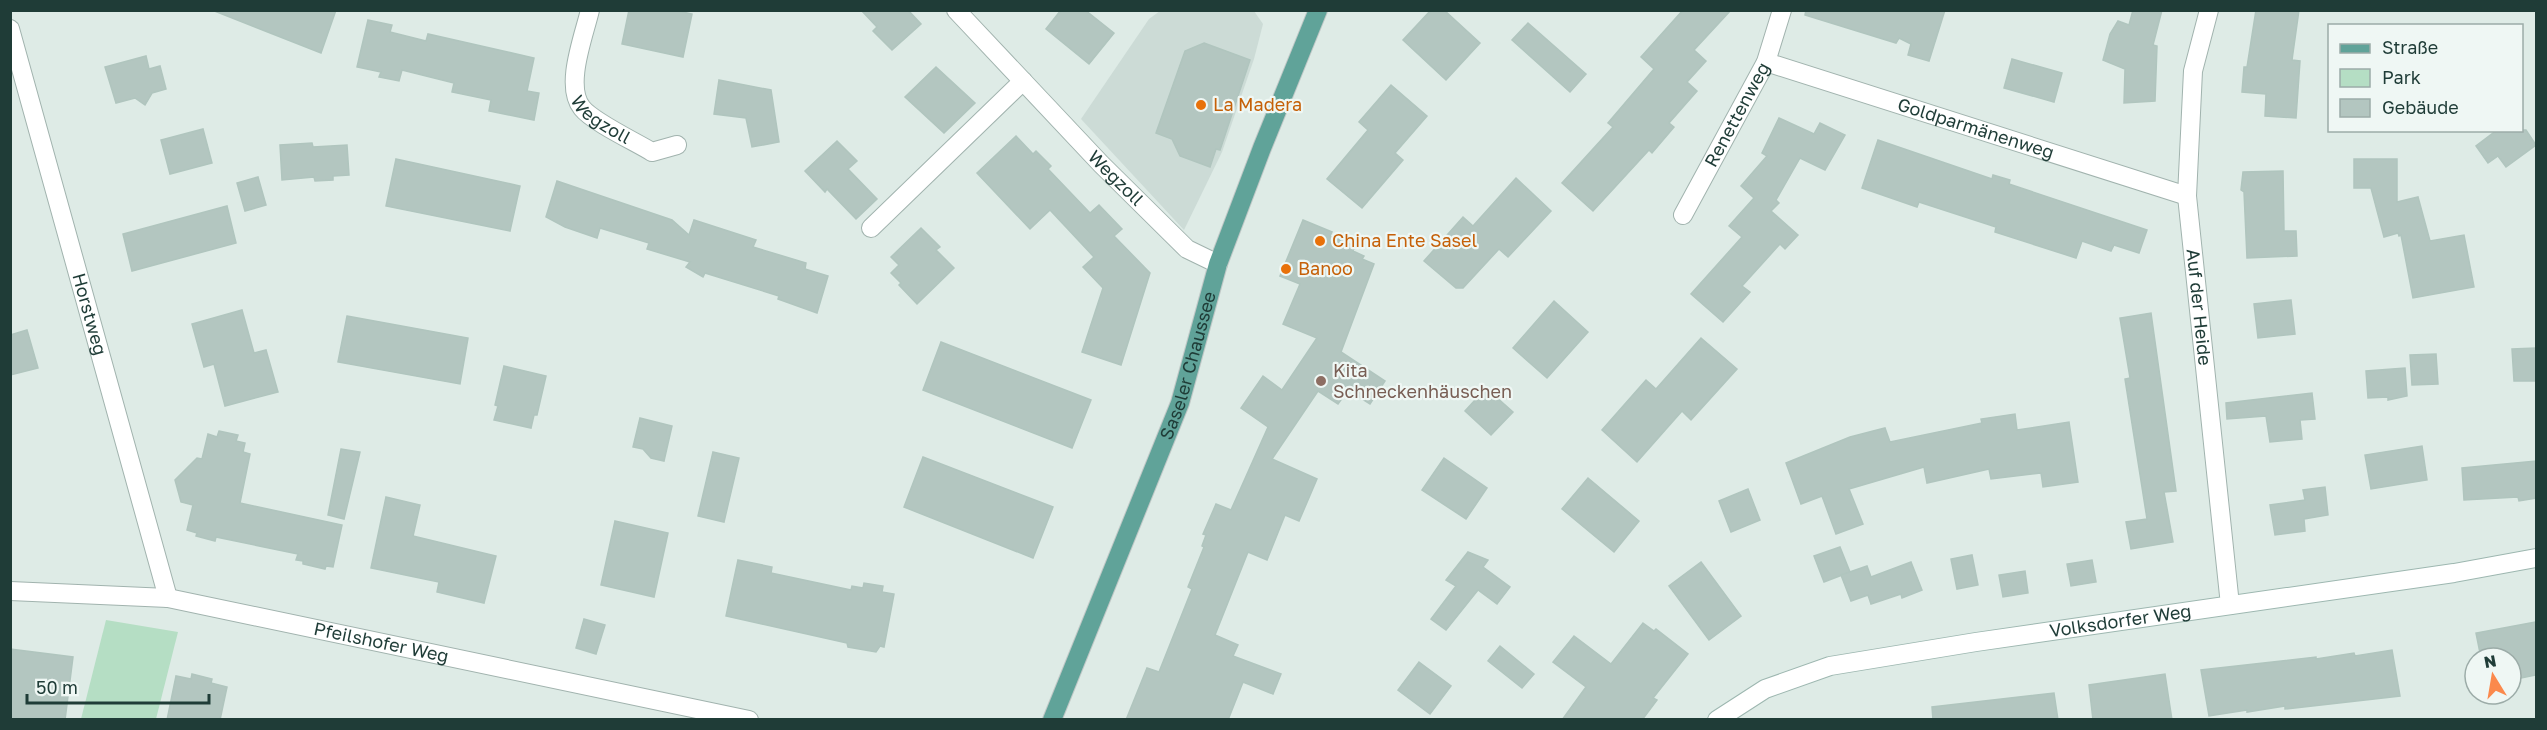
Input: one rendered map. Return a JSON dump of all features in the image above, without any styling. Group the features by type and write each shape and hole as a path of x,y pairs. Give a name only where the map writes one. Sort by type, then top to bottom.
{"main road":[{"name":"Saseler Chaussee","path":"1052,720 1180,403 1218,264 1318,10"}],"street":[{"name":"Wegzoll","path":"590,10 574,77 575,95 582,109 652,152 677,146"},
{"name":"Wegzoll","path":"956,10 1101,164 1187,249 1218,264"},
{"name":"Renettenweg","path":"1683,215 1766,62 1782,10"},
{"name":"Auf der Heide","path":"2209,10 2193,71 2187,196 2230,605"},
{"name":"Horstweg","path":"10,28 168,598"},
{"name":"Goldparmänenweg","path":"1766,62 2187,196"},
{"path":"871,228 1023,81"},
{"name":"Volksdorfer Weg","path":"1717,720 1765,689 1830,666 2454,573 2536,558"},
{"name":"Pfeilshofer Weg","path":"10,591 168,598 749,720"}],"shaded area":[{"path":"1160,11 1254,11 1263,24 1254,59 1222,152 1184,230 1081,119 1149,19"}],"green space":[{"path":"106,620 178,632 156,719 81,719"}],"building":[{"path":"212,10 336,10 321,53"},
{"path":"629,10 674,10 692,14 683,57 622,44"},
{"path":"861,10 908,10 921,24 892,50 873,31 877,27"},
{"path":"1061,10 1085,10 1114,33 1089,64 1046,29"},
{"path":"1431,10 1444,10 1480,43 1446,80 1403,40"},
{"path":"1683,10 1731,10 1694,50 1706,61 1687,82 1697,91 1669,123 1674,127 1652,153 1649,150 1593,211 1562,183 1613,127 1608,123 1654,69 1641,57"},
{"path":"1806,10 1945,10 1929,61 1908,55 1911,44 1899,38 1896,43 1805,15"},
{"path":"2133,10 2162,10 2153,45 2157,46 2155,101 2124,103 2125,69 2103,60 2110,34 2118,21 2129,25"},
{"path":"2256,10 2299,10 2292,60 2300,61 2296,118 2265,116 2266,94 2242,92 2244,67 2247,67"},
{"path":"368,20 392,25 390,32 426,41 428,34 534,58 527,91 539,93 534,120 489,111 491,100 452,92 454,83 402,70 399,81 379,77 381,72 357,67"},
{"path":"1528,23 1586,74 1570,92 1512,40"},
{"name":"La Madera","path":"1204,43 1250,60 1220,150 1216,149 1210,167 1180,156 1172,139 1156,133 1185,51"},
{"path":"146,56 149,69 160,66 166,89 152,93 145,105 135,98 116,103 105,67"},
{"path":"2012,59 2062,73 2054,102 2004,88"},
{"path":"936,67 975,103 944,133 905,97"},
{"path":"719,80 771,90 779,142 752,147 746,118 714,114"},
{"path":"1391,85 1427,116 1395,153 1403,160 1362,208 1327,179 1368,130 1359,122"},
{"path":"1779,118 1814,134 1820,123 1845,135 1825,170 1800,158 1776,200 1779,203 1771,211 1798,235 1785,249 1780,244 1742,286 1750,292 1723,322 1691,294 1742,237 1729,226 1754,198 1741,186 1767,156 1762,153"},
{"path":"203,129 212,163 170,174 161,140"},
{"path":"2523,130 2526,130 2536,145 2506,167 2498,156 2488,163 2476,146 2494,132 2523,132"},
{"path":"1016,136 1033,154 1036,151 1051,166 1048,169 1090,213 1099,205 1122,229 1114,236 1150,273 1121,365 1082,352 1103,288 1083,267 1094,257 1050,210 1030,229 977,173"},
{"path":"1878,140 1992,179 1993,175 2010,180 2009,184 2147,230 2139,253 2114,245 2111,251 2082,241 2076,258 1995,232 1996,227 1919,202 1917,207 1862,188"},
{"path":"837,141 857,161 848,169 877,199 856,219 827,189 825,192 805,171"},
{"path":"312,143 313,147 347,145 349,175 333,176 333,180 315,181 314,177 282,180 280,145"},
{"path":"396,159 520,186 510,231 386,206"},
{"path":"2354,159 2397,159 2397,202 2418,197 2430,241 2464,235 2474,287 2413,298 2401,235 2399,236 2398,233 2384,237 2371,188 2354,188"},
{"path":"2283,171 2284,231 2296,231 2297,256 2247,258 2244,192 2241,190 2243,172"},
{"path":"258,177 266,205 245,211 237,183"},
{"path":"1516,178 1551,211 1508,257 1499,249 1463,288 1456,288 1424,261 1463,217 1473,226"},
{"path":"557,181 672,220 689,235 694,220 756,240 753,247 806,263 805,269 828,276 817,313 778,299 779,296 705,273 703,277 686,267 690,262 647,249 649,243 600,228 597,238 565,227 546,217"},
{"path":"227,206 236,243 132,271 123,234"},
{"path":"1303,220 1332,232 1330,236 1355,246 1353,251 1364,256 1362,259 1374,264 1341,352 1385,381 1370,404 1348,390 1338,404 1318,391 1272,459 1317,479 1299,521 1285,515 1267,560 1248,552 1215,635 1238,645 1233,656 1281,674 1273,694 1243,682 1228,720 1126,720 1147,668 1159,672 1192,589 1188,587 1204,547 1202,546 1206,535 1203,534 1216,504 1231,510 1268,427 1241,408 1263,376 1282,390 1317,338 1283,324 1300,284 1280,276"},
{"path":"921,228 940,247 936,250 954,268 917,304 891,273 899,265 891,257"},
{"path":"2291,300 2295,334 2258,338 2254,304"},
{"path":"1554,301 1588,332 1547,378 1513,348"},
{"path":"242,310 254,353 266,350 278,392 225,406 214,364 204,367 192,324"},
{"path":"2151,313 2176,491 2164,492 2173,542 2131,549 2126,522 2147,519 2125,379 2130,378 2120,318"},
{"path":"347,316 468,338 460,384 338,362"},
{"path":"27,330 38,368 10,375 10,335"},
{"path":"1701,338 1737,369 1691,420 1682,411 1637,462 1602,430 1646,380 1656,389"},
{"path":"941,342 1091,400 1072,448 923,390"},
{"path":"2536,348 2536,381 2514,381 2512,349"},
{"path":"2436,354 2438,384 2412,385 2410,355"},
{"path":"504,366 546,376 537,415 534,415 531,428 494,420"},
{"path":"2405,368 2407,396 2388,400 2388,397 2368,398 2366,371"},
{"path":"1486,388 1513,412 1491,435 1465,411"},
{"path":"2312,393 2315,419 2300,420 2302,439 2270,442 2266,416 2227,419 2226,403"},
{"path":"2015,414 2017,430 2069,422 2078,482 2043,487 2041,473 1991,479 1989,469 1927,483 1924,467 1849,489 1863,524 1836,534 1822,496 1801,504 1786,463 1850,437 1885,428 1890,442 1982,423 1981,419"},
{"path":"640,418 672,426 664,461 651,458 643,449 633,447"},
{"path":"219,431 238,435 236,441 245,443 243,452 250,454 240,503 342,525 333,567 326,566 325,569 303,564 303,561 296,560 298,554 216,537 215,541 196,536 197,533 187,530 193,505 181,502 175,480 197,458 202,459 208,434 217,437"},
{"path":"2422,446 2427,480 2371,489 2365,455"},
{"path":"341,449 360,452 344,519 328,515"},
{"path":"713,452 739,458 724,522 698,516"},
{"path":"923,457 1053,507 1033,558 904,507"},
{"path":"1444,458 1487,488 1466,519 1422,490"},
{"path":"2536,461 2536,498 2519,501 2518,497 2464,500 2462,468"},
{"path":"1588,478 1639,521 1614,552 1562,509"},
{"path":"2325,487 2328,515 2304,519 2305,531 2275,535 2270,505 2305,500 2303,490"},
{"path":"1748,489 1760,520 1731,532 1719,501"},
{"path":"386,497 420,505 413,536 496,556 484,603 437,592 439,582 371,568"},
{"path":"615,521 668,533 654,597 601,585"},
{"path":"1840,547 1850,572 1824,582 1814,556"},
{"path":"1468,552 1488,560 1483,567 1510,587 1497,604 1478,590 1446,630 1431,619 1456,586 1446,580"},
{"path":"1972,555 1978,585 1957,589 1951,559"},
{"path":"738,560 772,567 771,573 851,590 852,586 863,588 864,583 883,586 882,592 894,594 884,647 880,646 876,652 848,647 847,643 726,616"},
{"path":"2092,560 2096,582 2071,586 2067,564"},
{"path":"1701,562 1741,616 1709,640 1669,586"},
{"path":"1911,562 1922,590 1902,598 1901,594 1871,604 1868,595 1851,601 1841,575 1867,566 1871,577"},
{"path":"2025,571 2028,593 2003,597 1999,575"},
{"path":"584,619 605,625 596,654 576,648"},
{"path":"2536,622 2536,675 2523,678 2523,646 2479,646 2476,633"},
{"path":"1643,623 1654,631 1656,629 1688,654 1653,698 1657,700 1642,720 1562,720 1586,687 1553,662 1574,636 1611,664"},
{"path":"1500,646 1534,674 1522,688 1488,661"},
{"path":"10,649 73,657 65,720 10,720"},
{"path":"2392,650 2400,696 2285,709 2285,706 2209,716 2201,670 2354,653 2355,656"},
{"path":"1419,662 1451,686 1430,714 1398,690"},
{"path":"192,674 212,679 211,683 227,687 220,720 167,720 176,676 191,679"},
{"path":"2165,674 2172,720 2093,720 2089,685"},
{"path":"2054,693 2058,720 1933,720 1932,707"}],"place":[{"name":"La Madera","path":"1201,105"},
{"name":"China Ente Sasel","path":"1320,241"},
{"name":"Banoo","path":"1286,269"},
{"name":"Kita Schneckenhäuschen","path":"1321,381"}]}
